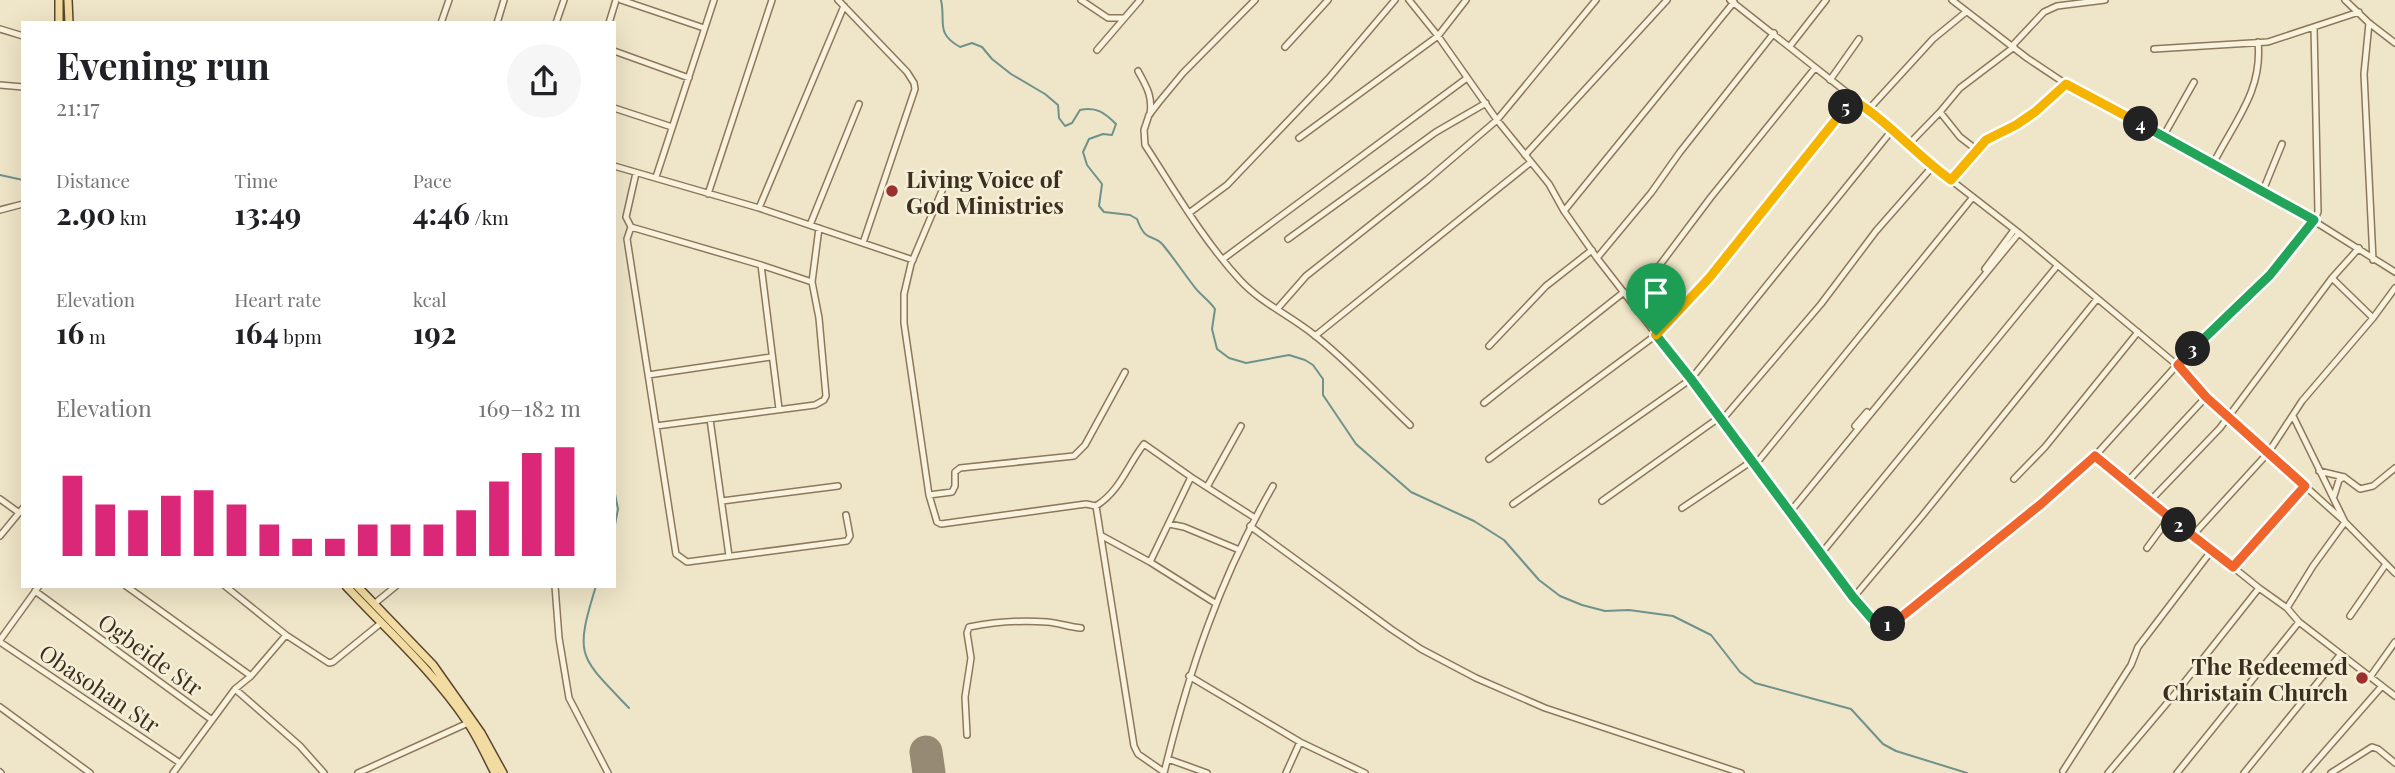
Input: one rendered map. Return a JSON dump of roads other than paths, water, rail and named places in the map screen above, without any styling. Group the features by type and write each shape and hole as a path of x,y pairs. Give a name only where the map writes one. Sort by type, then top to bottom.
{"main road":[{"path":"59,0 59,21"},
{"path":"68,0 69,21"},
{"path":"348,588 416,658 468,723 495,773"},
{"path":"359,588 450,686 503,773"}],"street":[{"path":"442,21 449,0"},
{"path":"498,21 504,0"},
{"path":"557,21 564,0"},
{"path":"610,21 616,0"},
{"path":"621,0 704,28"},
{"path":"656,177 714,0"},
{"path":"708,194 772,0"},
{"path":"838,0 907,72 915,89 863,243"},
{"path":"1081,0 1108,18 1124,18"},
{"path":"1097,50 1140,0"},
{"path":"1149,115 1183,73 1255,0"},
{"path":"1285,47 1328,0"},
{"path":"1189,213 1227,185 1328,79 1395,0"},
{"path":"1409,0 1497,120 1549,184 1564,211 1597,258 1691,379 1820,555 1872,619 1884,626 1895,622 2041,504 2095,456 2178,365 2270,275 2314,220 2318,212 2314,27"},
{"path":"1299,138 1438,36 1466,0"},
{"path":"1278,308 1306,276 1427,180 1497,120 1596,0"},
{"path":"1525,155 1667,0"},
{"path":"1790,46 1826,0"},
{"path":"1952,0 2066,84 2164,135 2262,193 2314,220 2395,272"},
{"path":"1908,145 1960,88 2013,46 2044,12 2057,6 2105,0"},
{"path":"2345,0 2395,43"},
{"path":"1564,211 1732,1 1852,99 1869,109 1933,166 2178,365 2206,397 2345,522 2395,573"},
{"path":"759,208 844,6"},
{"path":"1869,109 1933,39 1966,12"},
{"path":"2154,49 2268,42 2359,12"},
{"path":"2370,23 2364,74 2373,260"},
{"path":"0,29 21,35"},
{"path":"1597,258 1651,193 1774,33"},
{"path":"1830,80 1859,39"},
{"path":"2213,163 2256,83 2260,59 2258,42"},
{"path":"616,52 689,78"},
{"path":"1632,302 1711,197 1815,68"},
{"path":"1138,71 1152,102 1144,130 1145,145 1223,259 1256,296 1278,308 1315,335 1410,425"},
{"path":"1223,259 1467,78"},
{"path":"2164,135 2194,82"},
{"path":"1951,180 1993,135 2016,125 2035,112 2066,84"},
{"path":"0,85 21,87"},
{"path":"1489,459 1656,335 1710,277 1852,99"},
{"path":"810,225 859,103"},
{"path":"1288,239 1405,153 1486,103"},
{"path":"616,109 672,127"},
{"path":"1940,112 1960,137 1977,150"},
{"path":"1513,504 1691,379 1893,129"},
{"path":"2262,193 2282,144"},
{"path":"1315,335 1531,162"},
{"path":"1602,501 1721,419 1821,304 1876,230 1933,166"},
{"path":"616,167 759,208 913,260"},
{"path":"636,173 626,217 631,227 628,239 676,554 687,562 847,541 850,537 846,515"},
{"path":"943,186 913,260 904,294 904,323 934,518 942,524 1086,504 1096,506 1109,499 1144,444 1255,518"},
{"path":"1682,508 1754,463 1973,197"},
{"path":"0,210 21,205"},
{"path":"631,227 812,282"},
{"path":"656,426 815,405 823,401 826,396 819,318 812,282 819,228"},
{"path":"1855,426 1927,343 2016,232"},
{"path":"1790,512 2016,232"},
{"path":"2149,502 2229,416 2332,278 2359,248"},
{"path":"1489,346 1546,286 1592,250"},
{"path":"761,265 779,409"},
{"path":"1898,461 2057,266"},
{"path":"1820,555 2057,266"},
{"path":"2332,278 2373,318"},
{"path":"2193,535 2268,453 2302,401 2395,288"},
{"path":"1485,403 1624,292"},
{"path":"1853,597 2097,299"},
{"path":"2014,479 2045,447 2138,332"},
{"path":"648,375 771,356"},
{"path":"929,495 952,492 956,471 960,468 1074,456 1085,444 1125,372"},
{"path":"2127,482 2206,397"},
{"path":"2294,416 2345,522"},
{"path":"710,419 729,556"},
{"path":"1207,487 1241,426"},
{"path":"2095,456 2169,518 2287,608 2299,622 2340,655 2395,696"},
{"path":"2319,471 2344,477 2360,489 2373,486 2395,468"},
{"path":"1150,562 1191,477"},
{"path":"2333,496 2339,480 2344,477"},
{"path":"722,501 838,485"},
{"path":"1096,506 1134,746 1138,754 1164,773 1189,676 1215,603 1250,526 1273,486"},
{"path":"2233,567 2305,486"},
{"path":"0,499 21,510 0,536"},
{"path":"2147,548 2169,518"},
{"path":"2287,608 2345,522"},
{"path":"1168,524 1184,527 1237,549"},
{"path":"1250,526 1391,629 1421,649 1476,678 1545,708 1741,773"},
{"path":"1102,536 1150,562 1215,603"},
{"path":"2063,771 2132,665 2138,647 2212,550"},
{"path":"2350,616 2386,564"},
{"path":"129,588 251,676"},
{"path":"227,588 286,635 329,663 381,623"},
{"path":"374,604 394,588"},
{"path":"555,588 559,638 569,698 608,773"},
{"path":"2108,773 2179,690 2259,588"},
{"path":"0,641 37,589"},
{"name":"Ogbeide Str","path":"37,589 212,720"},
{"path":"967,735 965,697 971,658 967,633 969,627 992,623 1047,622 1081,628"},
{"path":"2177,773 2299,622"},
{"path":"173,773 236,689 251,676 286,635"},
{"name":"Obasohan Str","path":"0,641 180,763"},
{"path":"2370,677 2395,642"},
{"path":"2244,773 2340,655"},
{"path":"1189,676 1300,742 1365,773"},
{"path":"2306,773 2382,686"},
{"path":"236,689 300,746 324,773"},
{"path":"0,707 90,773"},
{"path":"358,773 468,723"},
{"path":"1286,773 1300,742"},
{"path":"2331,773 2372,747 2395,763"},
{"path":"1168,759 1207,773"}],"waterway":[{"path":"941,0 943,27 947,37 960,47 972,43 982,47 1011,74 1045,94 1058,105 1059,118 1065,126 1072,123 1080,110 1086,109 1100,111 1116,124 1112,135 1103,134 1089,139 1083,152 1087,165 1102,184 1099,206 1104,212 1130,215 1137,219 1143,232 1163,245 1195,288 1215,309 1212,329 1217,349 1229,358 1246,363 1289,355 1313,365 1323,379 1323,395 1356,444 1411,492 1474,521 1504,540 1539,580 1560,596 1605,611 1629,610 1673,616 1711,635 1740,672 1755,683 1851,709 1883,744 1896,751 1967,773"},
{"path":"0,175 21,180"},
{"path":"616,499 616,520"},
{"path":"595,588 585,628 586,654 600,677 629,708"}],"place":[{"name":"Living Voice of God Ministries","path":"892,191"},
{"name":"The Redeemed Christain Church","path":"2362,678"}]}
